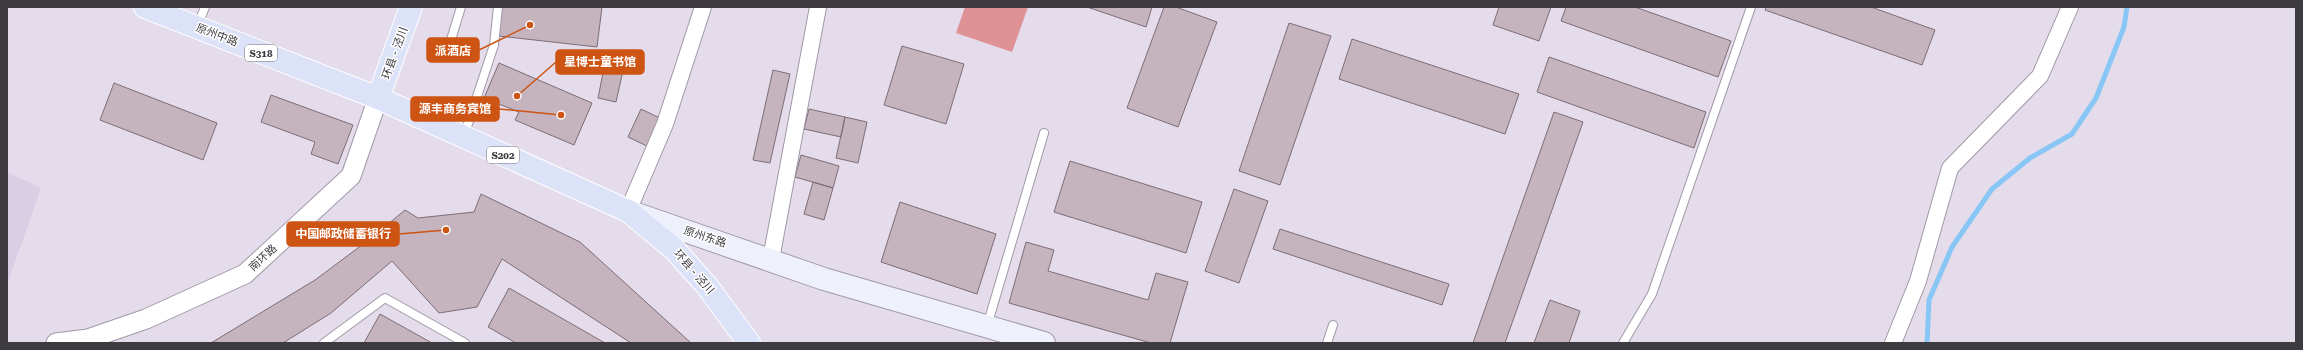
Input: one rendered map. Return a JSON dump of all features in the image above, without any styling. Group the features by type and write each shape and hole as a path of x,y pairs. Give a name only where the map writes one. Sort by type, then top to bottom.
{"main road":[{"name":"原州中路","path":"145,7 378,98"},
{"name":"环县 - 泾川","path":"378,98 411,7"},
{"name":"原州东路","path":"378,98 628,211 824,278 1044,343"},
{"name":"环县 - 泾川","path":"628,211 674,249 707,286 749,343"}],"street":[{"path":"628,211 665,124 703,7"},
{"path":"771,259 818,7"},
{"path":"1893,343 1918,281 1950,168 2040,76 2070,7"},
{"name":"南环路","path":"56,343 89,341 146,319 245,274 351,176 378,98"}],"lane":[{"path":"197,28 205,7"},
{"path":"447,53 461,7"},
{"path":"464,137 494,45 498,7"},
{"path":"1623,343 1652,294 1751,7"},
{"path":"987,326 1044,133"},
{"path":"324,343 385,298 465,343"},
{"path":"1327,343 1334,325"}],"shaded area":[{"path":"965,7 1028,7 1012,52 956,33"},
{"path":"7,172 41,188 7,285"}],"building":[{"path":"502,7 602,7 597,47 499,36"},
{"path":"1087,7 1152,7 1146,27"},
{"path":"1164,7 1176,7 1217,22 1178,127 1127,108"},
{"path":"1499,7 1551,7 1539,41 1493,25"},
{"path":"1566,7 1635,7 1731,41 1718,77 1561,21"},
{"path":"1766,7 1871,7 1935,30 1922,65 1765,10"},
{"path":"1289,23 1331,36 1280,185 1239,171"},
{"path":"1352,39 1519,94 1505,134 1339,79"},
{"path":"902,46 964,64 946,124 884,105"},
{"path":"607,53 626,57 616,102 598,98"},
{"path":"1549,57 1706,112 1694,148 1537,92"},
{"path":"499,63 592,103 574,145 515,120 519,112 484,98"},
{"path":"773,70 790,74 770,163 753,160"},
{"path":"114,83 217,123 203,160 100,120"},
{"path":"271,95 353,125 338,164 311,154 315,142 261,122"},
{"path":"641,109 662,119 649,147 628,137"},
{"path":"809,109 845,117 841,137 804,129"},
{"path":"1554,112 1583,122 1505,343 1473,343"},
{"path":"845,117 867,122 858,163 836,158"},
{"path":"801,155 839,166 833,188 795,177"},
{"path":"1070,161 1202,202 1186,253 1054,212"},
{"path":"813,182 833,188 824,220 804,214"},
{"path":"1234,189 1268,201 1239,283 1205,271"},
{"path":"481,194 580,242 691,343 631,343 502,259 477,307 439,313 392,261 331,313 283,343 211,343 315,280 370,239 405,210 418,218 474,212"},
{"path":"900,202 996,234 977,294 881,262"},
{"path":"1280,229 1449,284 1442,305 1273,249"},
{"path":"1026,242 1054,250 1048,271 1148,300 1156,273 1188,282 1170,343 1151,343 1009,303"},
{"path":"509,288 605,343 516,343 488,327"},
{"path":"1550,300 1580,311 1569,343 1534,343"},
{"path":"380,314 432,343 364,343"}],"waterway":[{"path":"1927,343 1929,300 1952,247 1992,189 2030,158 2072,134 2096,98 2124,27 2127,7"}],"place":[{"name":"派酒店","path":"530,25"},
{"name":"星博士童书馆","path":"517,96"},
{"name":"源丰商务宾馆","path":"561,115"},
{"name":"中国邮政储蓄银行","path":"446,230"}]}
